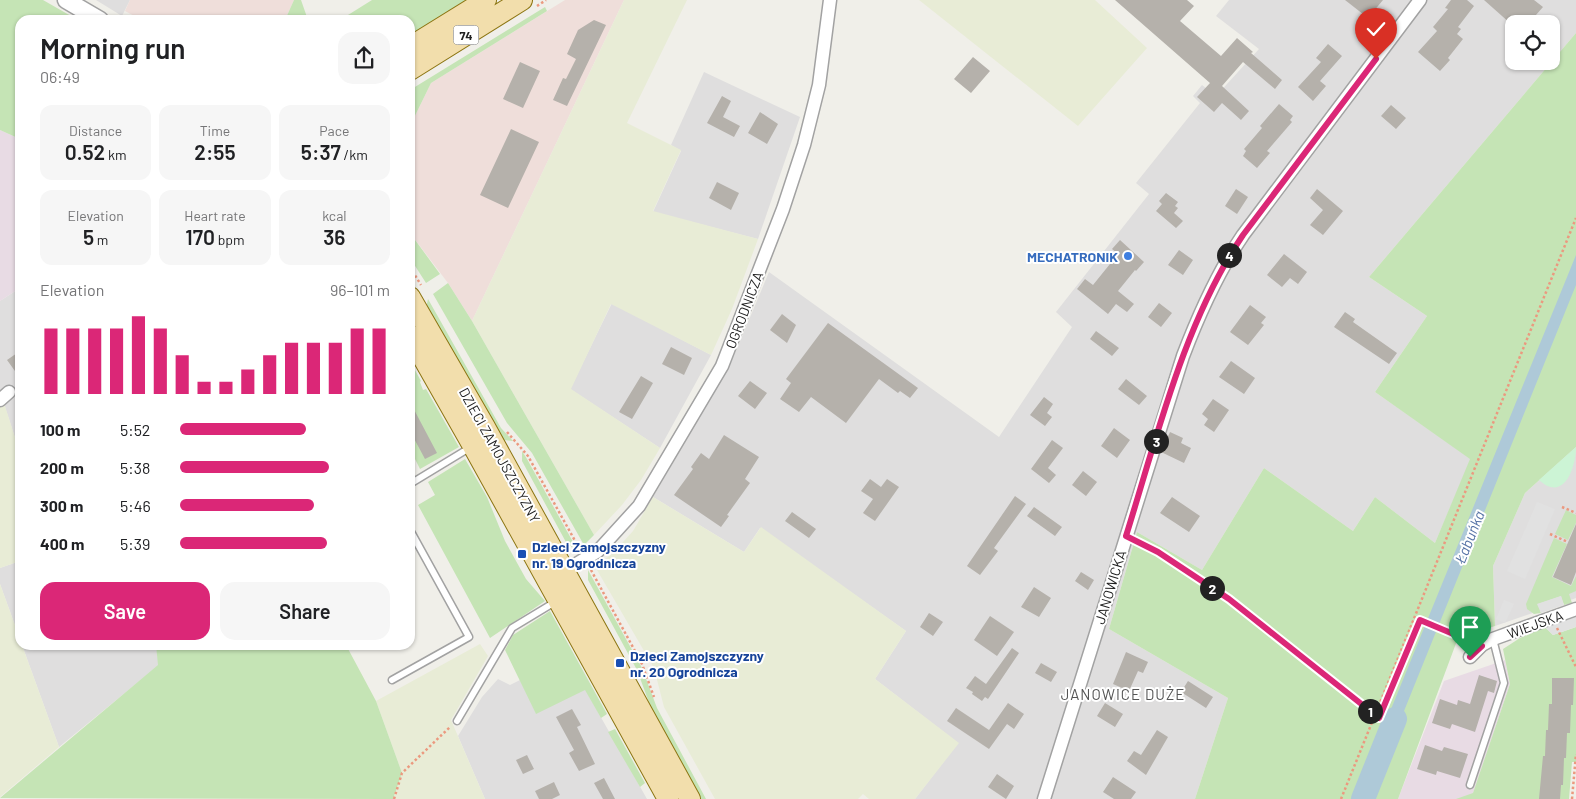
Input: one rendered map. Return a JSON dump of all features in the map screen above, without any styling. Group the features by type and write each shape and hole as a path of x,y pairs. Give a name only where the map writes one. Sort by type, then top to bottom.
{"main road":[{"name":"74","path":"415,44 486,0"},
{"name":"74","path":"415,67 514,2"},
{"name":"DZIECI ZAMOJSZCZYZNY","path":"417,294 565,571 690,799"},
{"name":"DZIECI ZAMOJSZCZYZNY","path":"415,344 474,446 668,799"}],"street":[{"path":"66,0 92,15"},
{"name":"OGRODNICZA","path":"565,571 598,551 639,506 722,366 783,209 804,145 819,85 830,0"},
{"name":"JANOWICKA","path":"1044,799 1183,356 1222,266 1243,235 1420,0"},
{"name":"WIEJSKA","path":"1470,657 1487,642 1576,609"}],"lane":[{"path":"415,481 474,446"},
{"path":"392,680 469,636 415,539"},
{"path":"457,721 512,628 558,600"},
{"path":"1470,784 1504,683 1487,642"}],"path":[{"path":"1341,799 1576,218"},
{"path":"502,426 528,456 642,664 655,698"},
{"path":"1562,507 1576,513"},
{"path":"1550,534 1568,542"},
{"path":"1126,536 1158,552 1229,599 1379,718 1420,620 1449,632 1487,642"},
{"path":"1552,617 1576,667"},
{"path":"394,799 402,773 457,721"},
{"path":"1572,799 1576,754"}],"shaded area":[{"path":"96,0 130,0 122,15"},
{"path":"130,0 294,0 287,15 133,15 125,11"},
{"path":"565,0 624,0 472,321 448,283 415,240 415,116 431,83"},
{"path":"1229,0 1576,0 1576,33 1560,52 1560,15 1505,15 1505,70 1545,70 1369,277 1427,316 1375,392 1471,459 1435,543 1375,497 1353,531 1264,468 1202,570 1137,532 1109,629 1228,698 1195,799 915,799 958,743 875,679 906,631 760,528 744,552 653,497 730,365 769,272 999,437 1072,327 1056,312 1149,194 1136,183 1200,103 1193,96 1202,85 1216,96 1259,49 1216,16"},
{"path":"704,72 800,117 758,239 653,212 681,151 671,145"},
{"path":"0,130 15,137 15,291 0,301"},
{"path":"15,291 15,438 4,404 0,406 0,301"},
{"path":"612,303 711,355 660,448 570,389"},
{"path":"1576,447 1576,598 1495,626 1493,566 1525,493"},
{"path":"1537,502 1555,509 1525,579 1507,571"},
{"path":"15,563 15,625 0,584 0,568"},
{"path":"1561,596 1564,605 1541,613 1537,604"},
{"path":"1504,600 1514,604 1505,623 1496,619"},
{"path":"1576,617 1576,627 1553,635 1545,627"},
{"path":"24,650 157,650 159,665 59,747"},
{"path":"1505,660 1510,684 1473,793 1487,799 1398,799 1444,681"},
{"path":"498,679 510,685 520,680 536,713 585,689 647,799 485,799 458,736 482,697"}],"green space":[{"path":"0,0 43,0 69,15 15,15 15,137 0,130"},
{"path":"294,0 301,0 306,15 287,15"},
{"path":"372,0 470,0 415,34 415,15 348,15"},
{"path":"624,0 687,0 627,123 681,150 653,211 758,239 732,309 711,355 611,304 571,389 660,448 641,480 622,505 594,535 472,321"},
{"path":"919,0 1095,0 1147,48 1078,126"},
{"path":"545,7 547,11 431,83 415,116 415,87"},
{"path":"1576,33 1576,447 1525,493 1493,566 1495,626 1458,638 1398,799 1195,799 1228,698 1109,629 1137,532 1202,570 1264,468 1353,531 1375,497 1435,543 1470,459 1375,392 1427,316 1369,277 1545,70 1560,70 1560,52"},
{"path":"415,240 440,274 426,283 415,266"},
{"path":"448,283 472,321 594,535 584,545 532,453 507,423 433,294"},
{"path":"428,299 501,428 513,441 504,440 496,431 426,308"},
{"path":"415,370 423,390 426,389 459,447 420,469 415,459"},
{"path":"4,403 15,437 15,563 0,568 0,406"},
{"path":"1576,447 1574,464 1567,480 1562,485 1548,486 1539,480"},
{"path":"522,451 578,551 567,544 522,461"},
{"path":"465,459 487,497 505,541 526,579 545,601 490,638 418,505 435,495 428,482"},
{"path":"653,497 744,552 761,527 906,631 875,679 959,743 915,799 869,799 863,794 858,799 715,799 664,707 654,668 597,570 600,563 613,553 633,531"},
{"path":"1566,510 1576,515 1576,523 1568,540 1555,534"},
{"path":"1554,538 1567,544 1552,577 1571,586 1576,576 1576,591 1569,594 1572,603 1564,605 1561,596 1538,604 1541,613 1534,614 1527,609 1526,604"},
{"path":"588,570 642,668 657,708 706,799 700,799 654,716 637,670 588,580"},
{"path":"0,584 15,625 15,650 24,650 59,747 0,797"},
{"path":"550,611 607,714 601,718 585,690 536,714 505,650 513,635"},
{"path":"1545,627 1553,635 1576,627 1576,762 1572,762 1569,799 1456,799 1473,793 1510,684 1503,649 1520,638"},
{"path":"480,644 488,656 451,720 485,799 393,799 402,773 376,701"},
{"path":"156,650 349,650 376,701 402,773 393,799 0,798 158,665"},
{"path":"615,729 645,783 640,787 608,732"}],"water":[{"path":"1576,255 1576,285 1402,716 1400,728 1389,751 1376,746"}],"building":[{"path":"1115,0 1187,0 1194,6 1180,21 1221,56 1237,38 1282,80 1275,89 1243,62 1222,86 1249,111 1241,120 1222,103 1214,112 1197,97 1210,83"},
{"path":"1345,0 1383,0 1368,18"},
{"path":"1451,0 1467,0 1474,6 1458,27 1461,29 1457,34 1463,39 1448,58 1450,60 1440,71 1418,52 1437,31 1433,27 1448,9 1445,8"},
{"path":"1484,0 1534,0 1543,7 1536,15 1505,15 1505,19"},
{"path":"594,20 606,25 567,106 553,100 563,78 566,79 576,59 567,54 578,30"},
{"path":"1328,44 1342,56 1320,81 1326,86 1313,101 1298,87 1321,62 1316,58"},
{"path":"973,57 990,71 971,93 954,79"},
{"path":"520,62 540,71 523,108 503,99"},
{"path":"722,96 731,101 723,117 740,126 734,137 707,123"},
{"path":"1279,104 1293,116 1290,120 1292,122 1267,151 1270,153 1257,168 1243,156 1246,151 1244,149"},
{"path":"1391,105 1406,118 1396,129 1381,116"},
{"path":"760,112 778,124 767,144 748,133"},
{"path":"511,129 539,142 508,208 480,195"},
{"path":"717,182 739,193 731,210 709,198"},
{"path":"1236,189 1248,197 1237,214 1225,206"},
{"path":"1317,189 1343,211 1323,235 1310,225 1323,210 1310,198"},
{"path":"1166,193 1178,202 1175,206 1178,208 1174,213 1183,221 1176,228 1156,211 1162,204 1159,201"},
{"path":"1120,240 1144,262 1118,291 1134,304 1127,312 1116,304 1108,314 1077,289 1085,279 1093,285 1118,254 1112,249"},
{"path":"1179,250 1193,260 1183,275 1168,265"},
{"path":"1284,254 1307,272 1298,284 1290,278 1282,287 1267,275"},
{"path":"1159,303 1172,313 1161,327 1148,317"},
{"path":"1250,305 1266,317 1261,323 1264,325 1248,345 1230,332"},
{"path":"1345,312 1355,319 1353,322 1397,353 1389,364 1334,327"},
{"path":"782,314 796,325 787,343 770,330"},
{"path":"828,323 918,388 910,398 900,391 898,393 879,379 846,423 811,397 799,412 780,399 791,383 786,379"},
{"path":"1096,331 1119,348 1112,356 1090,339"},
{"path":"671,347 692,358 684,375 662,364"},
{"path":"15,354 15,371 7,360"},
{"path":"1231,361 1255,378 1244,394 1219,377"},
{"path":"641,376 653,383 632,419 619,412"},
{"path":"1126,379 1147,396 1139,405 1118,389"},
{"path":"750,381 767,393 755,409 738,396"},
{"path":"1044,397 1053,404 1047,413 1052,417 1045,426 1030,415"},
{"path":"1213,399 1229,410 1214,432 1204,425 1208,419 1202,414"},
{"path":"415,411 437,453 425,459 415,440"},
{"path":"1114,428 1130,440 1117,458 1101,446"},
{"path":"1170,432 1183,438 1181,443 1191,448 1184,463 1161,452"},
{"path":"724,435 759,457 745,479 750,483 727,515 729,516 721,527 674,495 693,469 691,467 701,453 709,459"},
{"path":"1052,440 1063,448 1048,468 1056,475 1049,483 1031,469"},
{"path":"1083,471 1097,482 1086,496 1072,485"},
{"path":"870,479 881,487 887,479 899,487 875,521 863,513 873,499 861,491"},
{"path":"1015,496 1026,504 994,548 998,551 980,575 967,566"},
{"path":"1172,497 1200,516 1189,532 1160,513"},
{"path":"1034,507 1062,527 1055,536 1027,516"},
{"path":"792,512 816,529 809,538 785,521"},
{"path":"1576,524 1576,572 1571,585 1553,577"},
{"path":"1081,572 1094,580 1088,590 1075,581"},
{"path":"1034,587 1051,598 1039,617 1021,607"},
{"path":"929,613 943,622 933,636 920,627"},
{"path":"990,616 1014,632 997,656 974,640"},
{"path":"1012,648 1019,653 988,699 985,697 982,701 966,688 975,676 986,684"},
{"path":"1126,652 1148,662 1143,673 1138,671 1129,691 1113,684"},
{"path":"1041,663 1057,672 1051,682 1035,673"},
{"path":"1479,675 1497,681 1494,693 1488,691 1475,732 1452,724 1450,729 1432,723 1440,699 1457,705 1458,700 1470,704"},
{"path":"1552,678 1574,678 1570,733 1567,733 1566,758 1564,758 1563,785 1561,785 1560,799 1539,799 1543,756 1545,756 1546,730 1548,730 1549,704 1552,704"},
{"path":"1188,681 1213,697 1206,708 1181,692"},
{"path":"1008,703 1024,714 1014,729 1007,724 989,749 947,721 956,708 989,730"},
{"path":"1105,703 1123,714 1115,727 1097,716"},
{"path":"572,709 581,725 577,727 595,764 579,771 569,753 574,750 556,717"},
{"path":"1157,730 1168,737 1146,775 1127,761 1134,751 1141,755"},
{"path":"1425,745 1442,751 1444,747 1468,754 1460,778 1437,771 1436,775 1417,769"},
{"path":"527,755 534,769 523,774 516,760"},
{"path":"997,774 1014,786 1006,799 988,787"},
{"path":"1113,777 1136,792 1131,799 1114,799 1103,792"},
{"path":"604,778 615,799 603,799 594,783"},
{"path":"554,782 560,795 552,799 539,799 535,791"}],"waterway":[{"name":"Łabuńka","path":"1363,799 1395,719"}],"place":[{"name":"MECHATRONIK","path":"1128,256"},
{"name":"Dzieci Zamojszczyzny nr. 19 Ogrodnicza","path":"522,554"},
{"name":"Dzieci Zamojszczyzny nr. 20 Ogrodnicza","path":"620,663"}],"district":[{"name":"JANOWICE DUŻE","path":"1123,694"}],"route":[{"path":"1376,59 1243,235 1222,266 1183,356 1126,536 1158,552 1229,599 1379,718 1420,620 1482,646 1470,657"}]}
